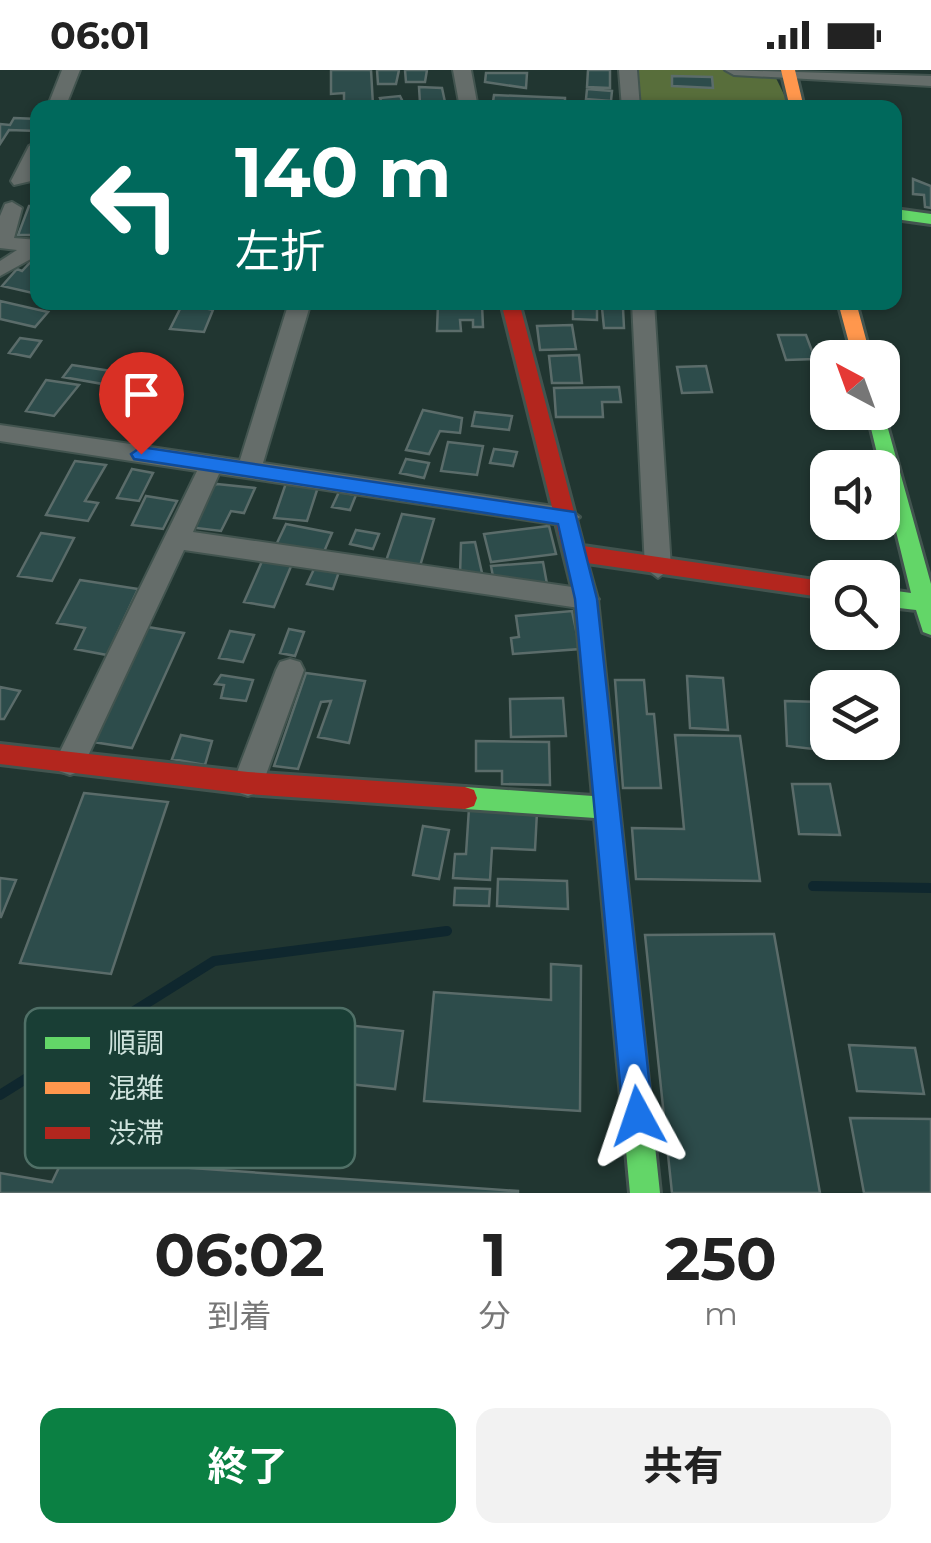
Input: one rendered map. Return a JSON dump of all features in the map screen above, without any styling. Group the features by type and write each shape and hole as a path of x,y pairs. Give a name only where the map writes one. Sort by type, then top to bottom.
{"main road":[{"path":"788,72 795,100"},
{"path":"902,215 931,219"},
{"path":"512,310 586,599 645,1193"},
{"path":"849,310 857,340"},
{"path":"881,430 929,611"},
{"path":"577,553 810,588"},
{"path":"900,602 929,611"},
{"path":"0,754 248,784 609,808"}],"street":[{"path":"59,100 71,70"},
{"path":"462,70 468,100"},
{"path":"628,70 630,100"},
{"path":"734,70 931,81"},
{"path":"12,208 3,243 30,245"},
{"path":"0,270 30,251"},
{"path":"249,470 298,310"},
{"path":"644,310 658,568"},
{"path":"0,433 568,517"},
{"path":"70,762 212,464"},
{"path":"176,539 586,599"},
{"path":"248,784 290,670"}],"green space":[{"path":"633,70 759,70 776,78 787,100 635,100"}],"building":[{"path":"331,70 371,70 373,100 344,100 344,93 331,94"},
{"path":"377,70 399,70 396,84 378,84"},
{"path":"405,70 427,70 425,82 406,82"},
{"path":"588,70 610,70 610,88 587,87"},
{"path":"486,73 527,73 526,88 485,82"},
{"path":"672,76 712,77 713,88 672,86"},
{"path":"419,87 442,88 445,100 420,100"},
{"path":"587,89 612,91 611,100 586,99"},
{"path":"494,95 565,98 565,100 493,100"},
{"path":"400,96 402,100 381,100"},
{"path":"14,118 30,119 30,131 9,130 0,144 0,124 10,125"},
{"path":"913,179 931,186 931,208 925,207 924,195 913,194"},
{"path":"29,206 30,206 30,235 18,235"},
{"path":"30,262 30,292 2,286 17,269 22,271"},
{"path":"0,301 48,312 35,327 0,319"},
{"path":"180,310 213,310 204,332 170,329"},
{"path":"438,310 482,310 483,327 473,327 473,320 460,320 461,331 437,331"},
{"path":"573,310 597,310 597,320 573,319"},
{"path":"602,310 623,310 624,328 604,328"},
{"path":"572,325 576,349 540,350 537,326"},
{"path":"778,335 806,335 810,359 786,360"},
{"path":"20,338 41,341 30,357 9,353"},
{"path":"579,355 582,383 552,383 549,356"},
{"path":"72,365 111,371 103,384 63,377"},
{"path":"706,366 712,392 682,393 677,367"},
{"path":"46,380 79,385 54,416 26,411"},
{"path":"619,387 621,402 602,402 603,417 556,417 554,388"},
{"path":"423,410 462,418 460,433 440,431 429,454 406,450"},
{"path":"475,412 512,416 509,430 472,426"},
{"path":"448,442 483,446 477,475 441,471"},
{"path":"494,449 517,452 513,466 490,463"},
{"path":"406,459 429,463 424,478 400,473"},
{"path":"75,461 106,465 85,501 98,503 88,521 46,515"},
{"path":"132,469 153,473 139,501 117,498"},
{"path":"286,483 318,487 307,521 274,518"},
{"path":"217,484 255,488 244,513 231,511 221,531 188,527 208,489"},
{"path":"339,492 356,495 350,510 332,507"},
{"path":"146,496 177,501 163,529 132,525"},
{"path":"402,514 434,519 420,566 386,561"},
{"path":"286,524 332,533 323,554 276,545"},
{"path":"549,526 556,554 491,562 484,534"},
{"path":"356,530 379,534 373,549 350,544"},
{"path":"41,533 74,538 52,581 18,576"},
{"path":"475,542 482,573 460,575 461,543"},
{"path":"263,559 292,564 274,607 244,602"},
{"path":"543,562 547,584 494,582 491,566"},
{"path":"315,567 339,572 333,589 307,584"},
{"path":"80,580 138,589 107,655 75,649 85,628 57,623"},
{"path":"572,611 580,649 513,654 511,638 519,637 516,616"},
{"path":"148,627 184,633 132,748 93,742"},
{"path":"289,629 304,632 295,656 280,653"},
{"path":"230,631 254,635 243,662 219,658"},
{"path":"306,673 365,681 349,743 318,737 331,701 321,702 298,769 274,766"},
{"path":"221,675 253,680 246,701 221,698 224,685 215,684"},
{"path":"687,676 723,678 728,730 690,728"},
{"path":"615,680 644,680 647,714 654,714 661,788 623,788"},
{"path":"0,687 20,691 4,719 0,719"},
{"path":"563,698 566,736 511,737 510,699"},
{"path":"785,701 810,702 810,749 787,746"},
{"path":"181,735 212,741 205,765 172,759"},
{"path":"675,735 740,736 760,881 636,879 632,828 684,829"},
{"path":"476,741 549,742 550,785 502,784 502,771 476,771"},
{"path":"792,784 830,784 840,835 799,834"},
{"path":"84,793 168,802 111,974 20,963"},
{"path":"469,808 537,812 535,850 492,848 490,880 453,878 455,854 466,854"},
{"path":"423,826 449,830 439,879 413,875"},
{"path":"0,878 16,880 1,917 0,917"},
{"path":"498,879 567,881 568,909 497,906"},
{"path":"455,888 490,889 489,906 454,905"},
{"path":"774,934 820,1193 672,1193 645,935"},
{"path":"551,964 581,966 580,1111 424,1101 434,992 551,1000"},
{"path":"355,1026 403,1031 395,1089 355,1085"},
{"path":"849,1045 915,1048 924,1094 857,1091"},
{"path":"850,1118 931,1119 931,1193 864,1193"},
{"path":"59,1168 191,1168 518,1193 0,1193 0,1173 52,1182"}],"waterway":[{"path":"813,886 931,888"},
{"path":"139,1008 214,961 447,931"},
{"path":"0,1095 25,1079"}],"traffic: fast":[{"path":"902,215 931,219"},
{"path":"881,430 931,626"},
{"path":"900,600 931,604"},
{"path":"599,732 645,1193"},
{"path":"465,798 609,808"}],"traffic: slow":[{"path":"788,70 795,100"},
{"path":"849,310 857,340"}],"traffic: jam":[{"path":"512,310 586,599 599,732"},
{"path":"577,553 810,587"},
{"path":"0,754 248,783 465,798"}],"route":[{"path":"141,454 568,517 586,599 638,1116"}]}
